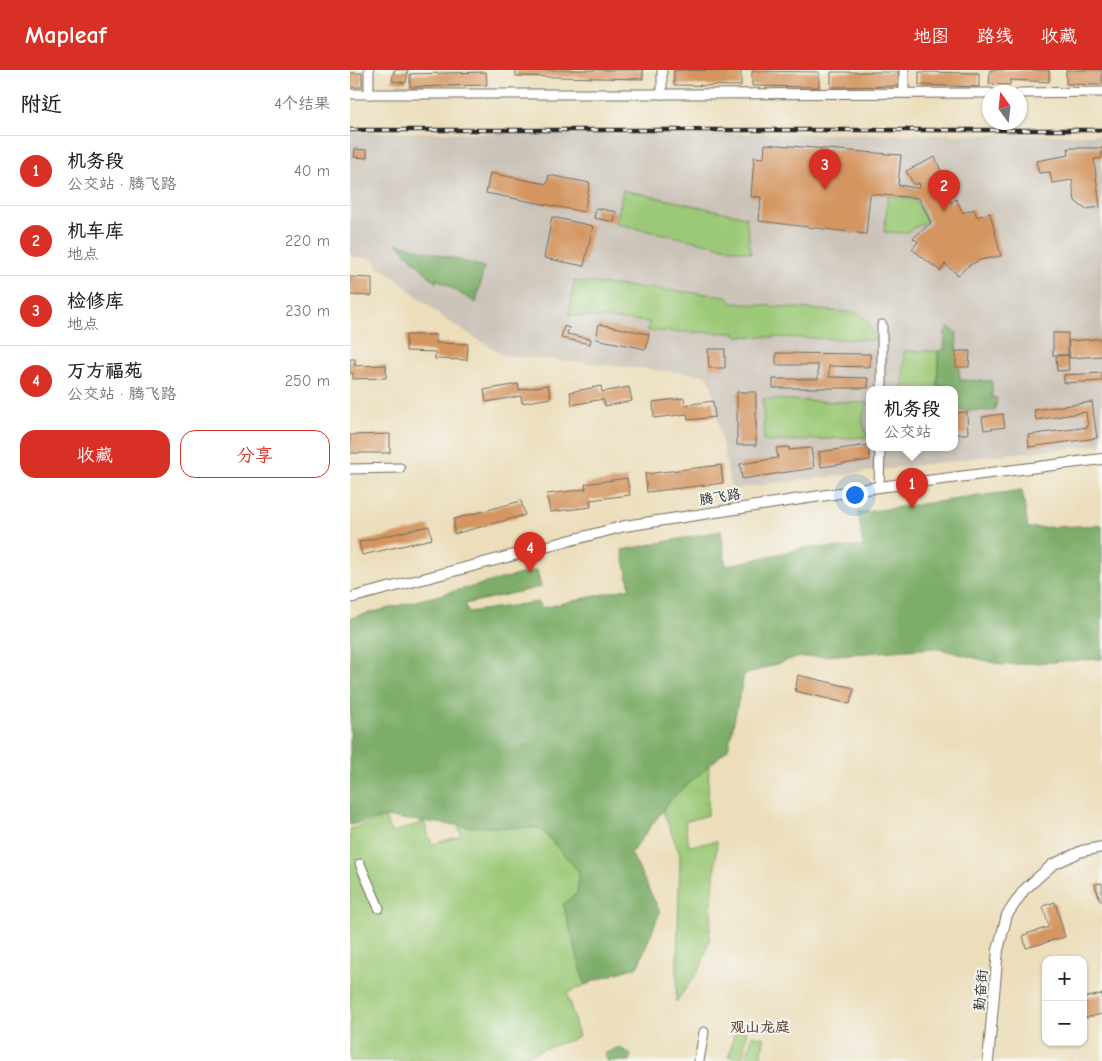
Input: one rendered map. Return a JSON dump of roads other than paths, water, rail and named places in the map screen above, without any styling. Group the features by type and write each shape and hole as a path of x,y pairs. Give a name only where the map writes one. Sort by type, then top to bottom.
{"street":[{"path":"369,70 369,94"},
{"path":"662,70 662,94"},
{"path":"904,70 904,93"},
{"path":"1027,93 1102,92"},
{"path":"350,94 982,93"},
{"path":"882,325 882,386"},
{"path":"879,487 880,451"},
{"name":"腾飞路","path":"350,598 625,526 879,487 1102,459"},
{"path":"350,469 400,468"},
{"name":"勤奋街","path":"988,1061 998,950 1007,915 1024,890 1052,865 1082,851 1102,847"},
{"path":"360,864 379,908"},
{"path":"699,1061 704,1032"}],"railway":[{"path":"350,130 1102,130"}],"place":[{"name":"检修库","path":"825,190"},
{"name":"机车库","path":"944,211"},
{"name":"机务段","path":"912,509"},
{"name":"万方福苑","path":"530,573"}],"district":[{"name":"观山龙庭","path":"760,1027"}]}
